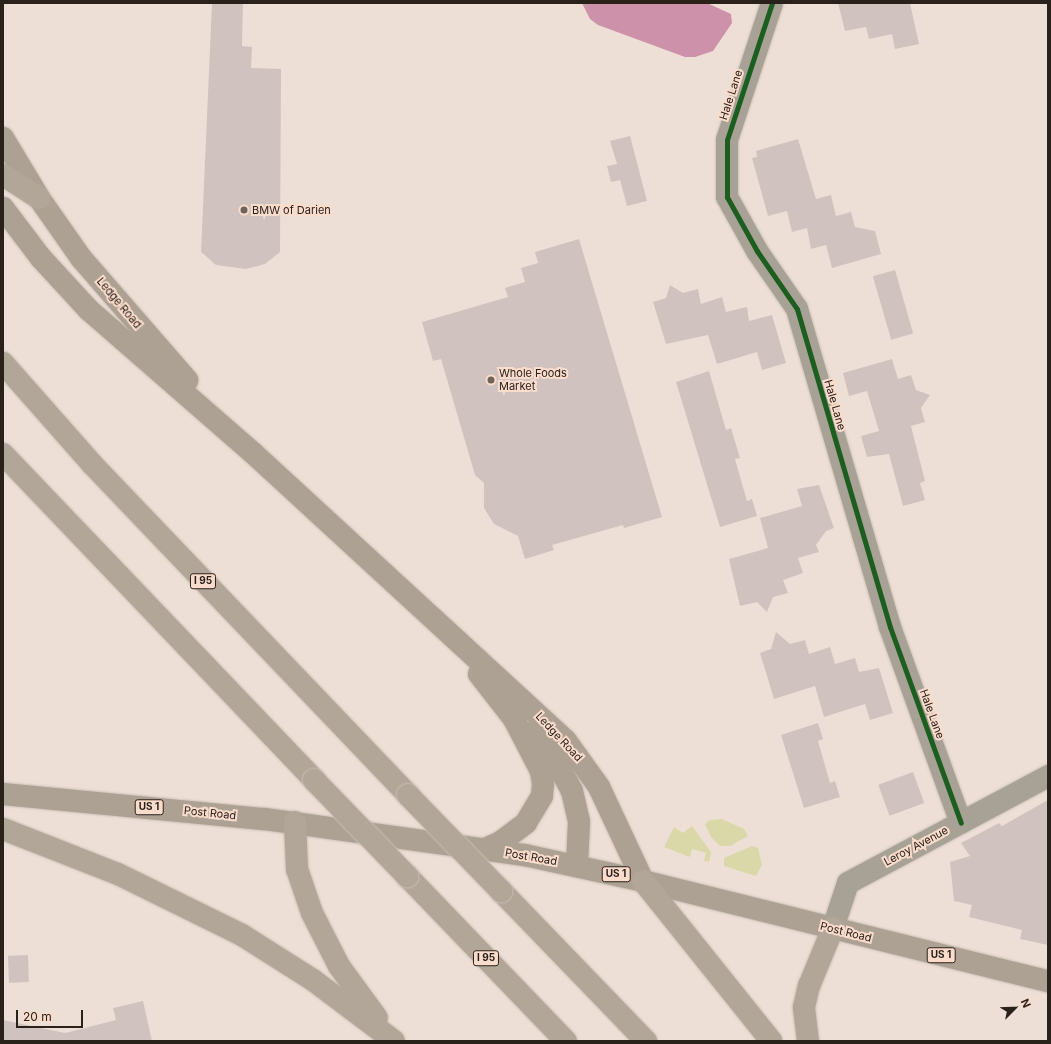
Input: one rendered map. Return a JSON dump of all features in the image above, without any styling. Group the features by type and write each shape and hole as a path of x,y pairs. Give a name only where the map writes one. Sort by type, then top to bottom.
{"highway":[{"path":"3,175 39,198"},
{"name":"I 95","path":"3,363 103,476 646,1041"},
{"name":"I 95","path":"3,454 314,780 566,1041"},
{"path":"295,822 297,869 312,913 355,991 398,1041"},
{"path":"3,829 118,874 242,936 313,980 394,1041"},
{"path":"643,881 771,1041"},
{"path":"808,1041 804,1007 809,986 833,928"}],"main road":[{"name":"Ledge Road","path":"3,138 39,198 81,258 253,453"},
{"name":"Ledge Road","path":"3,208 41,258 89,310 253,453 550,725 578,756 609,804 643,881"},
{"name":"Ledge Road","path":"436,622 514,719 548,752 572,791 579,822 577,865"},
{"name":"Ledge Road","path":"485,849 505,839 526,823 542,796 541,771 514,719"},
{"name":"Post Road","path":"3,794 295,822 485,849 577,865 1048,981"}],"street":[{"name":"Hale Lane","path":"772,3 727,140 727,196 757,251 797,309 890,627 961,823"},
{"name":"Leroy Avenue","path":"833,928 848,883 1048,776"}],"shaded area":[{"path":"582,3 707,3 731,14 732,23 713,51 695,57 685,57 598,25 590,19"},
{"path":"722,819 744,829 748,836 730,846 720,846 711,837 705,824 710,820"},
{"path":"692,826 711,852 709,862 704,861 706,853 692,849 690,857 664,847 674,827 683,833"},
{"path":"752,846 758,848 762,865 756,876 724,866 724,858"}],"building":[{"path":"212,3 243,3 242,46 252,47 251,68 281,69 280,252 265,264 246,269 216,265 201,252"},
{"path":"838,3 910,3 919,44 895,49 892,34 869,39 866,27 845,31"},
{"path":"630,136 647,201 627,206 620,180 611,182 607,166 617,164 610,141"},
{"path":"798,139 816,199 831,195 836,216 851,212 855,227 875,231 881,254 832,268 826,245 811,249 807,228 792,232 787,211 768,216 752,158 757,157 756,151"},
{"path":"579,239 662,517 624,528 623,525 552,545 554,550 525,559 518,536 494,524 484,508 484,483 475,475 441,359 433,361 422,322 508,297 505,288 525,282 521,268 538,263 535,252"},
{"path":"895,270 913,333 891,340 873,276"},
{"path":"670,285 683,293 698,289 701,304 722,297 726,312 747,307 749,321 772,315 786,363 762,370 757,352 717,364 708,335 666,344 653,302 666,298"},
{"path":"892,359 898,379 911,375 916,390 930,395 921,408 925,422 911,426 925,481 920,483 925,500 903,506 889,454 867,457 861,436 879,431 867,391 849,396 843,373"},
{"path":"709,371 726,430 731,428 740,458 735,459 747,501 752,499 757,516 720,527 676,382"},
{"path":"819,485 834,528 826,531 816,545 819,552 798,558 803,573 783,580 788,593 773,597 767,612 757,602 740,606 729,559 768,548 760,518 802,506 797,489"},
{"path":"776,632 790,644 805,640 809,654 830,647 835,664 855,658 859,672 879,668 893,713 870,720 865,704 824,717 815,686 774,699 760,653 771,649"},
{"path":"818,723 823,739 818,741 830,783 835,781 840,797 804,808 781,735"},
{"path":"913,772 924,803 890,816 878,785"},
{"path":"1048,800 1048,945 1020,939 1022,930 969,917 972,905 954,901 950,862 970,856 961,843 999,823 1002,826"},
{"path":"28,955 29,982 9,983 8,956"},
{"path":"143,1001 152,1041 3,1041 3,1020 65,1033 116,1020 113,1008"}],"cycle path":[{"path":"772,3 727,140 727,197 757,251 797,309 890,627 961,823"}],"place":[{"name":"BMW of Darien","path":"244,210"},
{"name":"Whole Foods Market","path":"491,380"}]}
